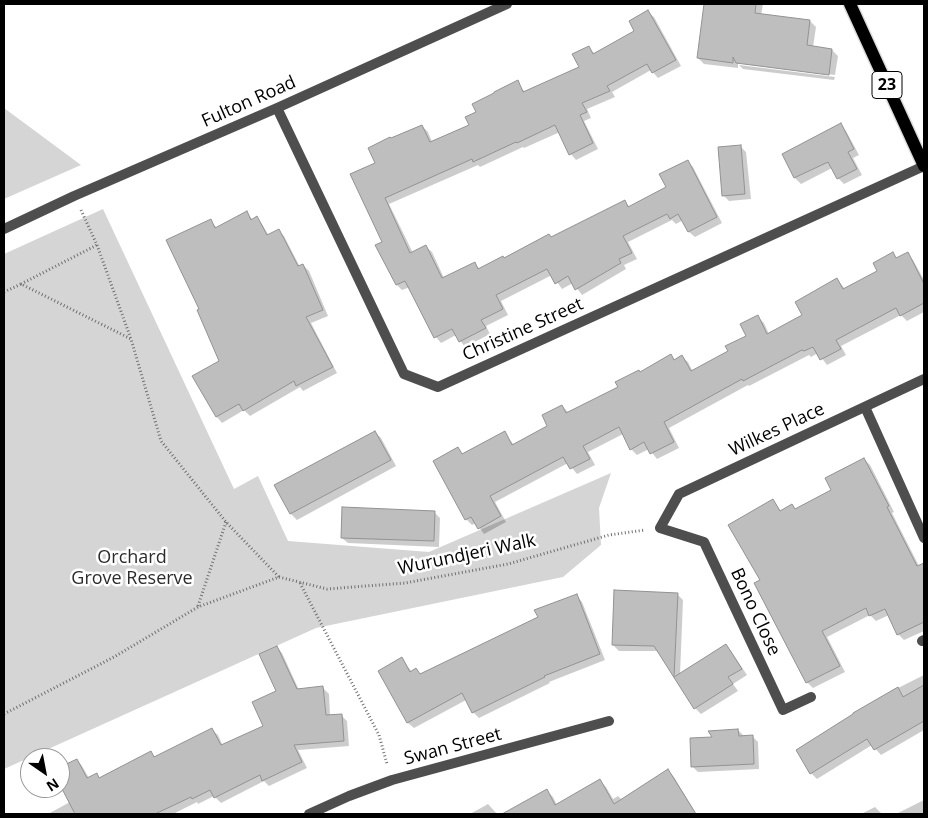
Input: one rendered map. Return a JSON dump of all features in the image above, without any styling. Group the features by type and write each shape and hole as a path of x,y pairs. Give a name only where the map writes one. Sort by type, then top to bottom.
{"main road":[{"name":"23","path":"850,4 924,166"}],"street":[{"name":"Fulton Road","path":"4,230 74,196 277,108 507,4"},
{"name":"Christine Street","path":"277,108 404,374 438,387 924,166"},
{"name":"Wilkes Place","path":"660,528 680,494 924,379"},
{"path":"865,407 924,538"},
{"name":"Bono Close","path":"660,528 704,542 783,710 811,698"},
{"name":"Swan Street","path":"309,814 392,780 609,721"}],"path":[{"path":"4,714 114,657 198,607 279,577 226,522 162,441 131,339 97,245 74,196"},
{"path":"4,292 97,245"},
{"path":"21,284 131,339"},
{"path":"198,607 226,522"},
{"name":"Wurundjeri Walk","path":"279,577 327,589 405,583 508,564 609,536 660,528"},
{"path":"300,582 379,735 392,780"}],"green space":[{"path":"4,108 81,165 4,199"},
{"name":"Orchard Grove Reserve","path":"103,209 234,489 258,476 288,541 429,552 611,473 599,508 601,545 563,577 316,628 50,748 20,748 20,762 4,769 4,254"}],"building":[{"path":"704,4 756,4 755,13 810,20 807,45 832,49 829,75 736,63 733,57 733,63 697,58"},
{"path":"648,10 676,60 652,73 647,64 607,86 610,91 582,103 587,112 580,115 593,143 569,155 555,125 473,162 472,159 385,198 410,253 426,245 442,278 475,262 478,269 503,256 504,258 549,234 551,237 625,200 628,207 666,187 659,174 688,160 717,217 688,232 678,214 670,219 667,214 623,236 632,253 619,259 621,263 575,290 568,276 555,284 547,269 496,295 503,309 481,320 486,328 459,342 452,329 434,338 405,281 396,285 375,245 382,242 350,174 375,163 368,148 390,137 422,125 430,142 469,125 465,117 476,112 472,104 494,92 518,80 523,92 579,67 572,54 589,46 593,54 634,31 629,21"},
{"path":"841,123 854,149 848,152 857,169 837,179 828,162 794,178 782,154"},
{"path":"741,145 745,194 722,196 718,147"},
{"path":"247,211 251,220 257,216 267,235 279,229 298,266 303,264 323,310 306,317 333,367 296,386 294,381 243,411 239,404 216,417 192,376 219,361 197,310 199,309 166,240 211,219 215,228"},
{"path":"893,252 896,258 908,252 924,284 924,303 900,316 896,308 836,340 841,349 820,360 813,347 802,350 743,381 742,379 664,422 674,442 650,454 644,442 630,450 619,427 583,446 590,459 570,469 563,457 490,496 501,516 478,529 471,517 465,520 433,461 458,447 462,454 505,431 512,445 547,426 542,415 562,405 566,413 618,387 615,382 639,370 640,372 671,354 674,360 682,355 691,371 728,351 725,346 746,336 740,324 758,315 767,334 802,315 795,302 837,278 843,289 877,271 873,263"},
{"path":"375,431 391,460 290,514 274,485"},
{"path":"864,458 917,566 924,563 924,622 897,635 885,609 869,616 866,608 822,631 840,666 806,683 754,583 760,580 728,525 773,499 780,511 792,504 795,509 831,490 825,478"},
{"path":"342,507 435,511 434,541 341,538"},
{"path":"614,590 678,593 674,677 726,644 742,669 728,677 733,684 694,709 654,646 612,645"},
{"path":"577,594 600,654 544,676 472,713 462,693 407,723 378,671 402,657 410,672 416,668 420,674 538,617 534,610"},
{"path":"277,646 297,689 323,686 326,715 342,714 344,741 294,745 302,762 262,781 260,775 214,798 210,790 155,814 75,814 67,798 70,798 70,762 77,759 87,778 97,773 99,778 151,751 154,757 212,728 221,745 263,726 252,702 276,691 259,654"},
{"path":"924,685 924,721 874,750 867,739 810,774 796,750 853,713 898,687 903,697"},
{"path":"738,729 739,736 753,735 754,764 691,767 690,738 712,737 708,731"},
{"path":"668,769 696,814 502,814 547,789 555,805 600,779 614,804"}]}
